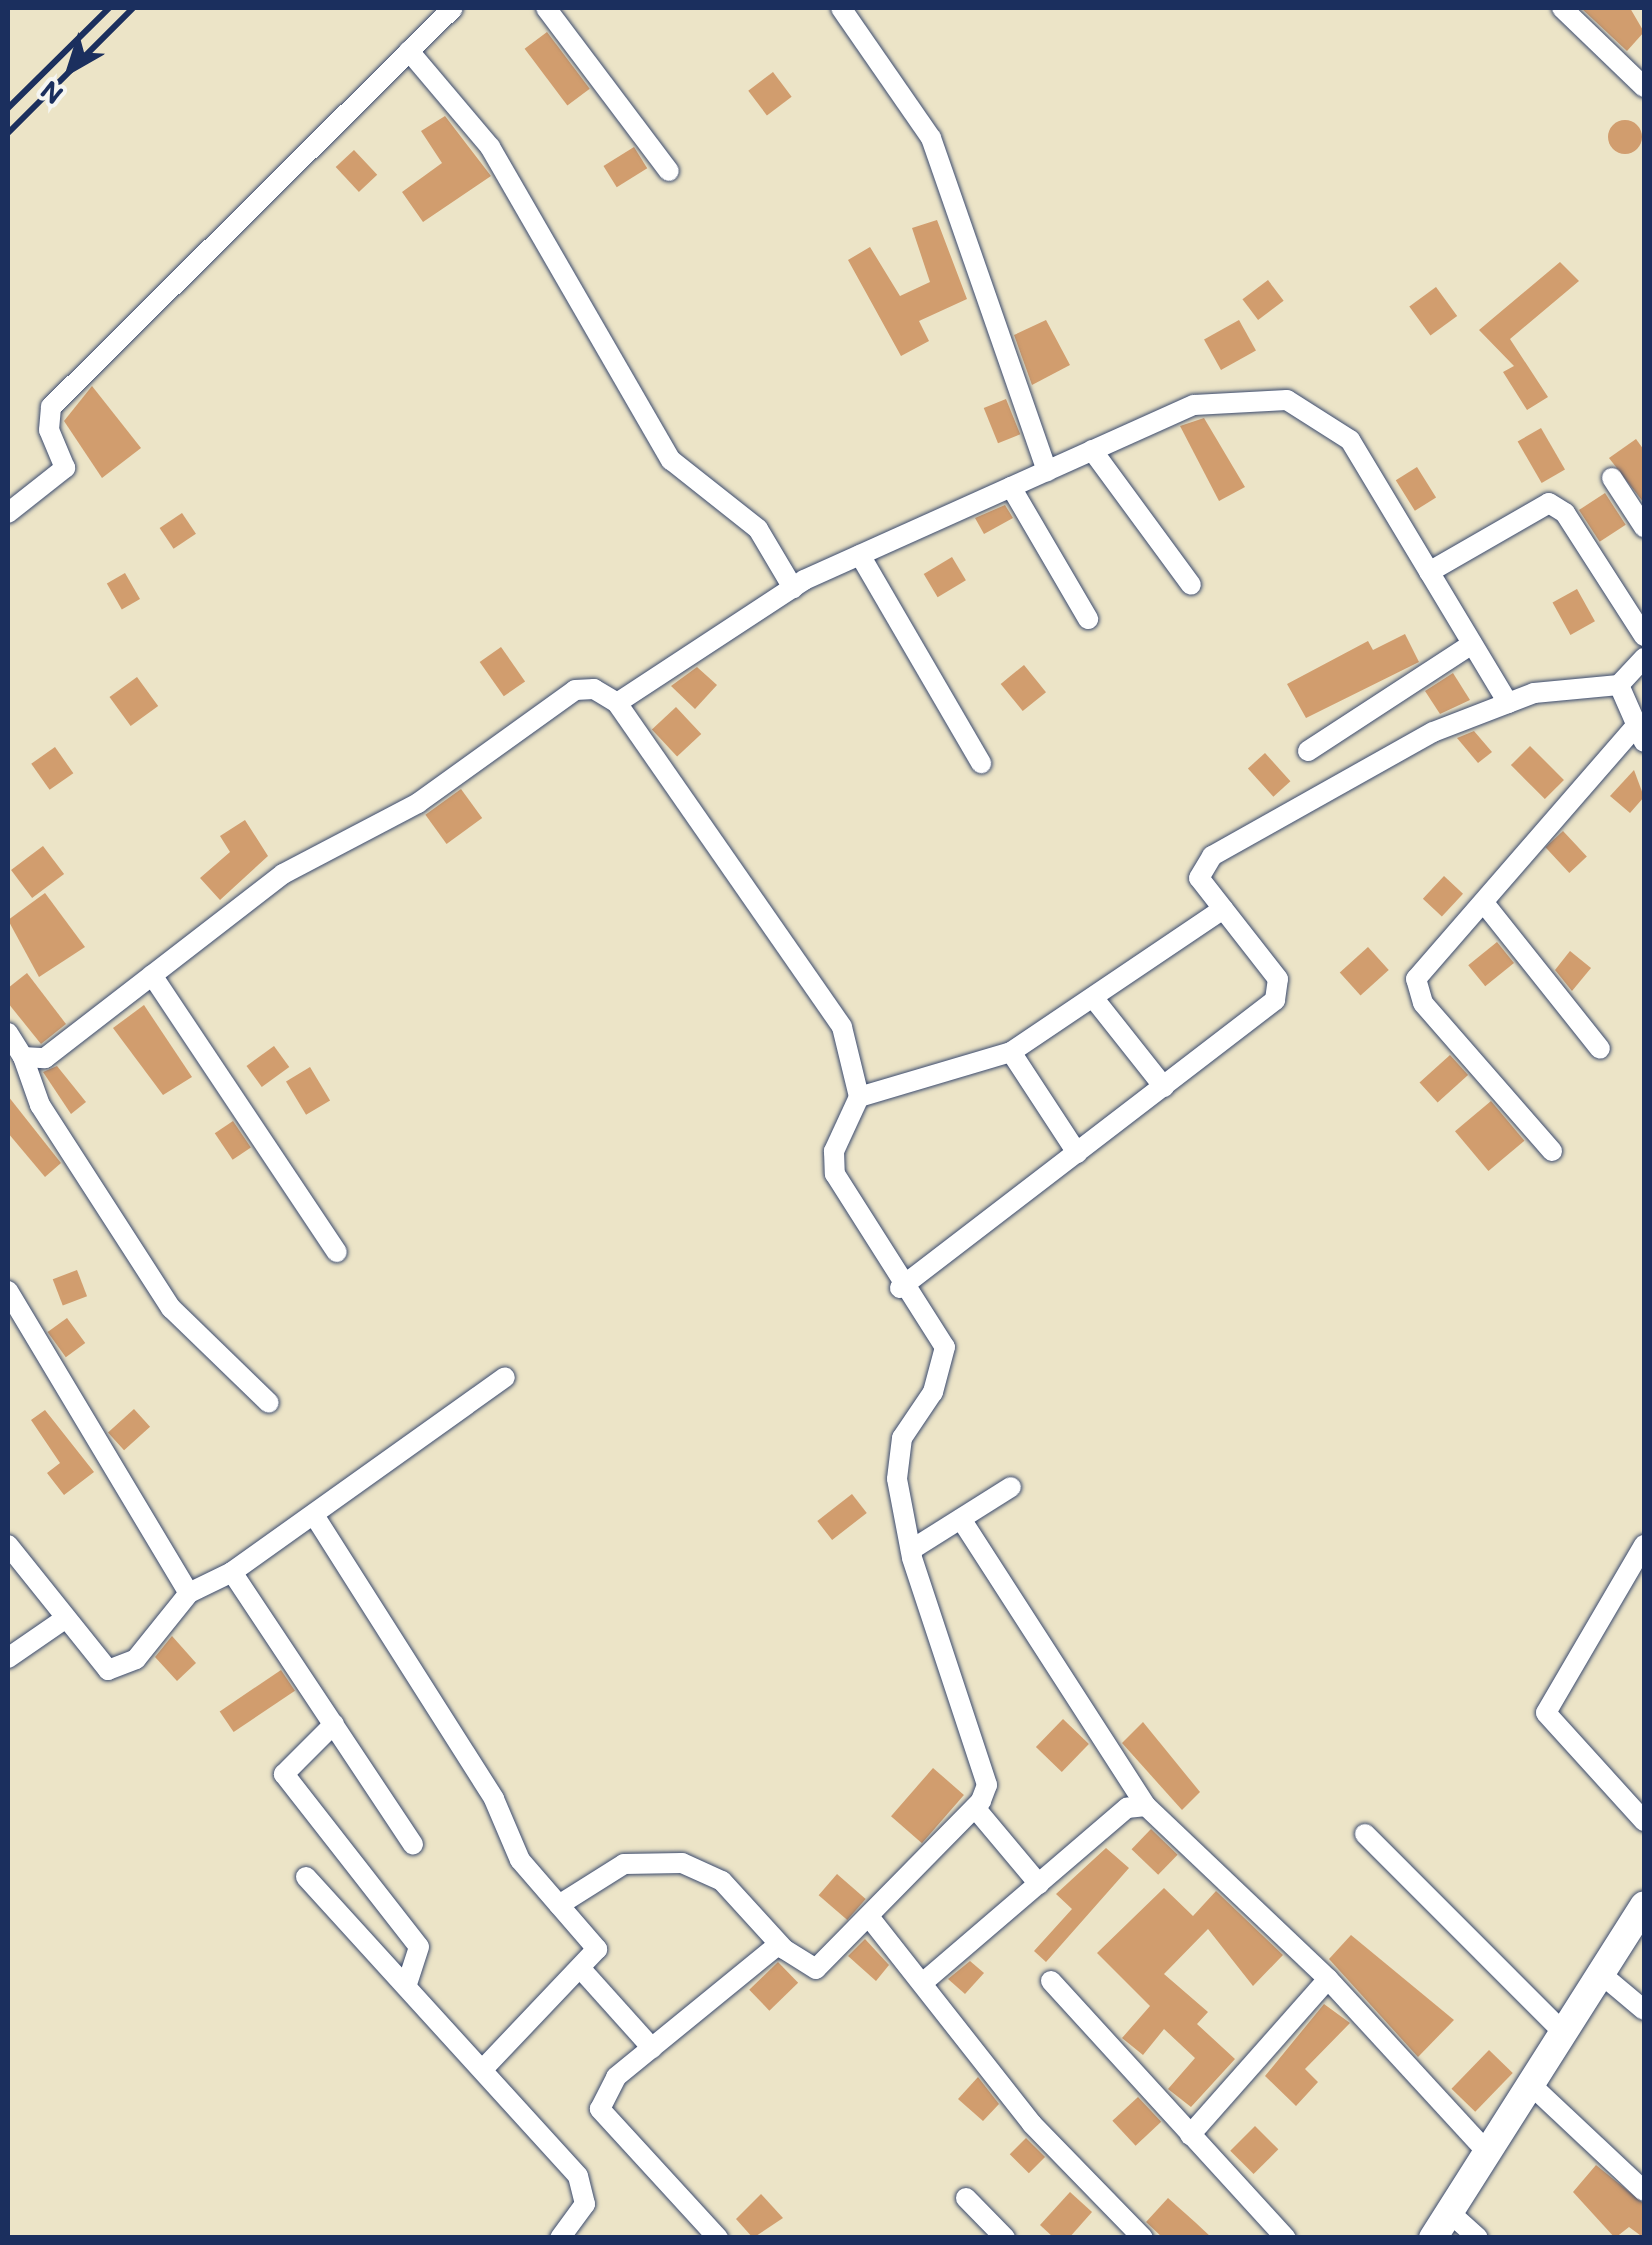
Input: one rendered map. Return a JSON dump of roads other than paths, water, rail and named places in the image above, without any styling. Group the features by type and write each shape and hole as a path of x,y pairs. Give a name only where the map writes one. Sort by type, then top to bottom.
{"street":[{"path":"8,512 65,468 49,430 51,407 453,8"},
{"path":"546,8 669,172"},
{"path":"841,8 931,138 1047,471"},
{"path":"1562,8 1644,87"},
{"path":"409,51 490,147 670,460 758,530 794,588"},
{"path":"618,703 794,588 860,555 1194,405 1287,400 1350,440 1508,703"},
{"path":"1092,450 1191,585"},
{"path":"1612,478 1644,527"},
{"path":"1011,487 1088,620"},
{"path":"1428,572 1548,503 1565,512 1644,636"},
{"path":"860,555 981,763"},
{"path":"1308,752 1472,644"},
{"path":"900,1288 1164,1087 1279,990 1199,878 1212,856 1433,732 1508,703 1619,685 1644,658"},
{"path":"1552,1151 1416,990 1484,903 1640,735 1619,685"},
{"path":"24,1057 45,1058 283,874 418,802 575,690 618,703 842,1026 859,1097 834,1151 835,1174 900,1288 945,1348 933,1392 902,1438 898,1479 911,1550 986,1785 976,1808 816,1969 779,1944 722,1881 682,1863 624,1864 559,1905"},
{"path":"1484,903 1600,1049"},
{"path":"859,1097 1012,1052 1096,1000 1223,909"},
{"path":"152,974 337,1252"},
{"path":"1096,1000 1164,1087"},
{"path":"8,1033 24,1057 40,1105 172,1308 269,1403"},
{"path":"1012,1052 1077,1153"},
{"path":"8,1291 189,1593"},
{"path":"8,1546 92,1660 117,1670 171,1624 189,1593 232,1572 505,1377"},
{"path":"911,1550 1011,1487"},
{"path":"314,1514 494,1799 520,1860 597,1949 582,1970 483,2069"},
{"path":"961,1519 1146,1806 1328,1979 1486,2151"},
{"path":"1644,1545 1546,1713 1644,1820"},
{"path":"232,1572 413,1844"},
{"path":"8,1658 63,1620"},
{"path":"334,1724 284,1774 419,1947 407,1982"},
{"path":"926,1980 1128,1808 1146,1806"},
{"path":"976,1808 1039,1884"},
{"path":"1366,1834 1563,2032"},
{"path":"306,1877 407,1982 587,2192 560,2238"},
{"path":"870,1918 926,1980 1032,2124 1143,2238"},
{"path":"1433,2238 1600,1974 1641,1919"},
{"path":"707,2234 600,2109 616,2077 779,1944"},
{"path":"582,1970 652,2048"},
{"path":"1600,1974 1644,2010"},
{"path":"1190,2136 1328,1979"},
{"path":"1051,1981 1286,2238"},
{"path":"1530,2084 1644,2191"},
{"path":"966,2198 1006,2238"},
{"path":"1448,2211 1478,2238"}],"railway":[{"path":"8,108 109,8"},
{"path":"8,133 133,8"}]}
